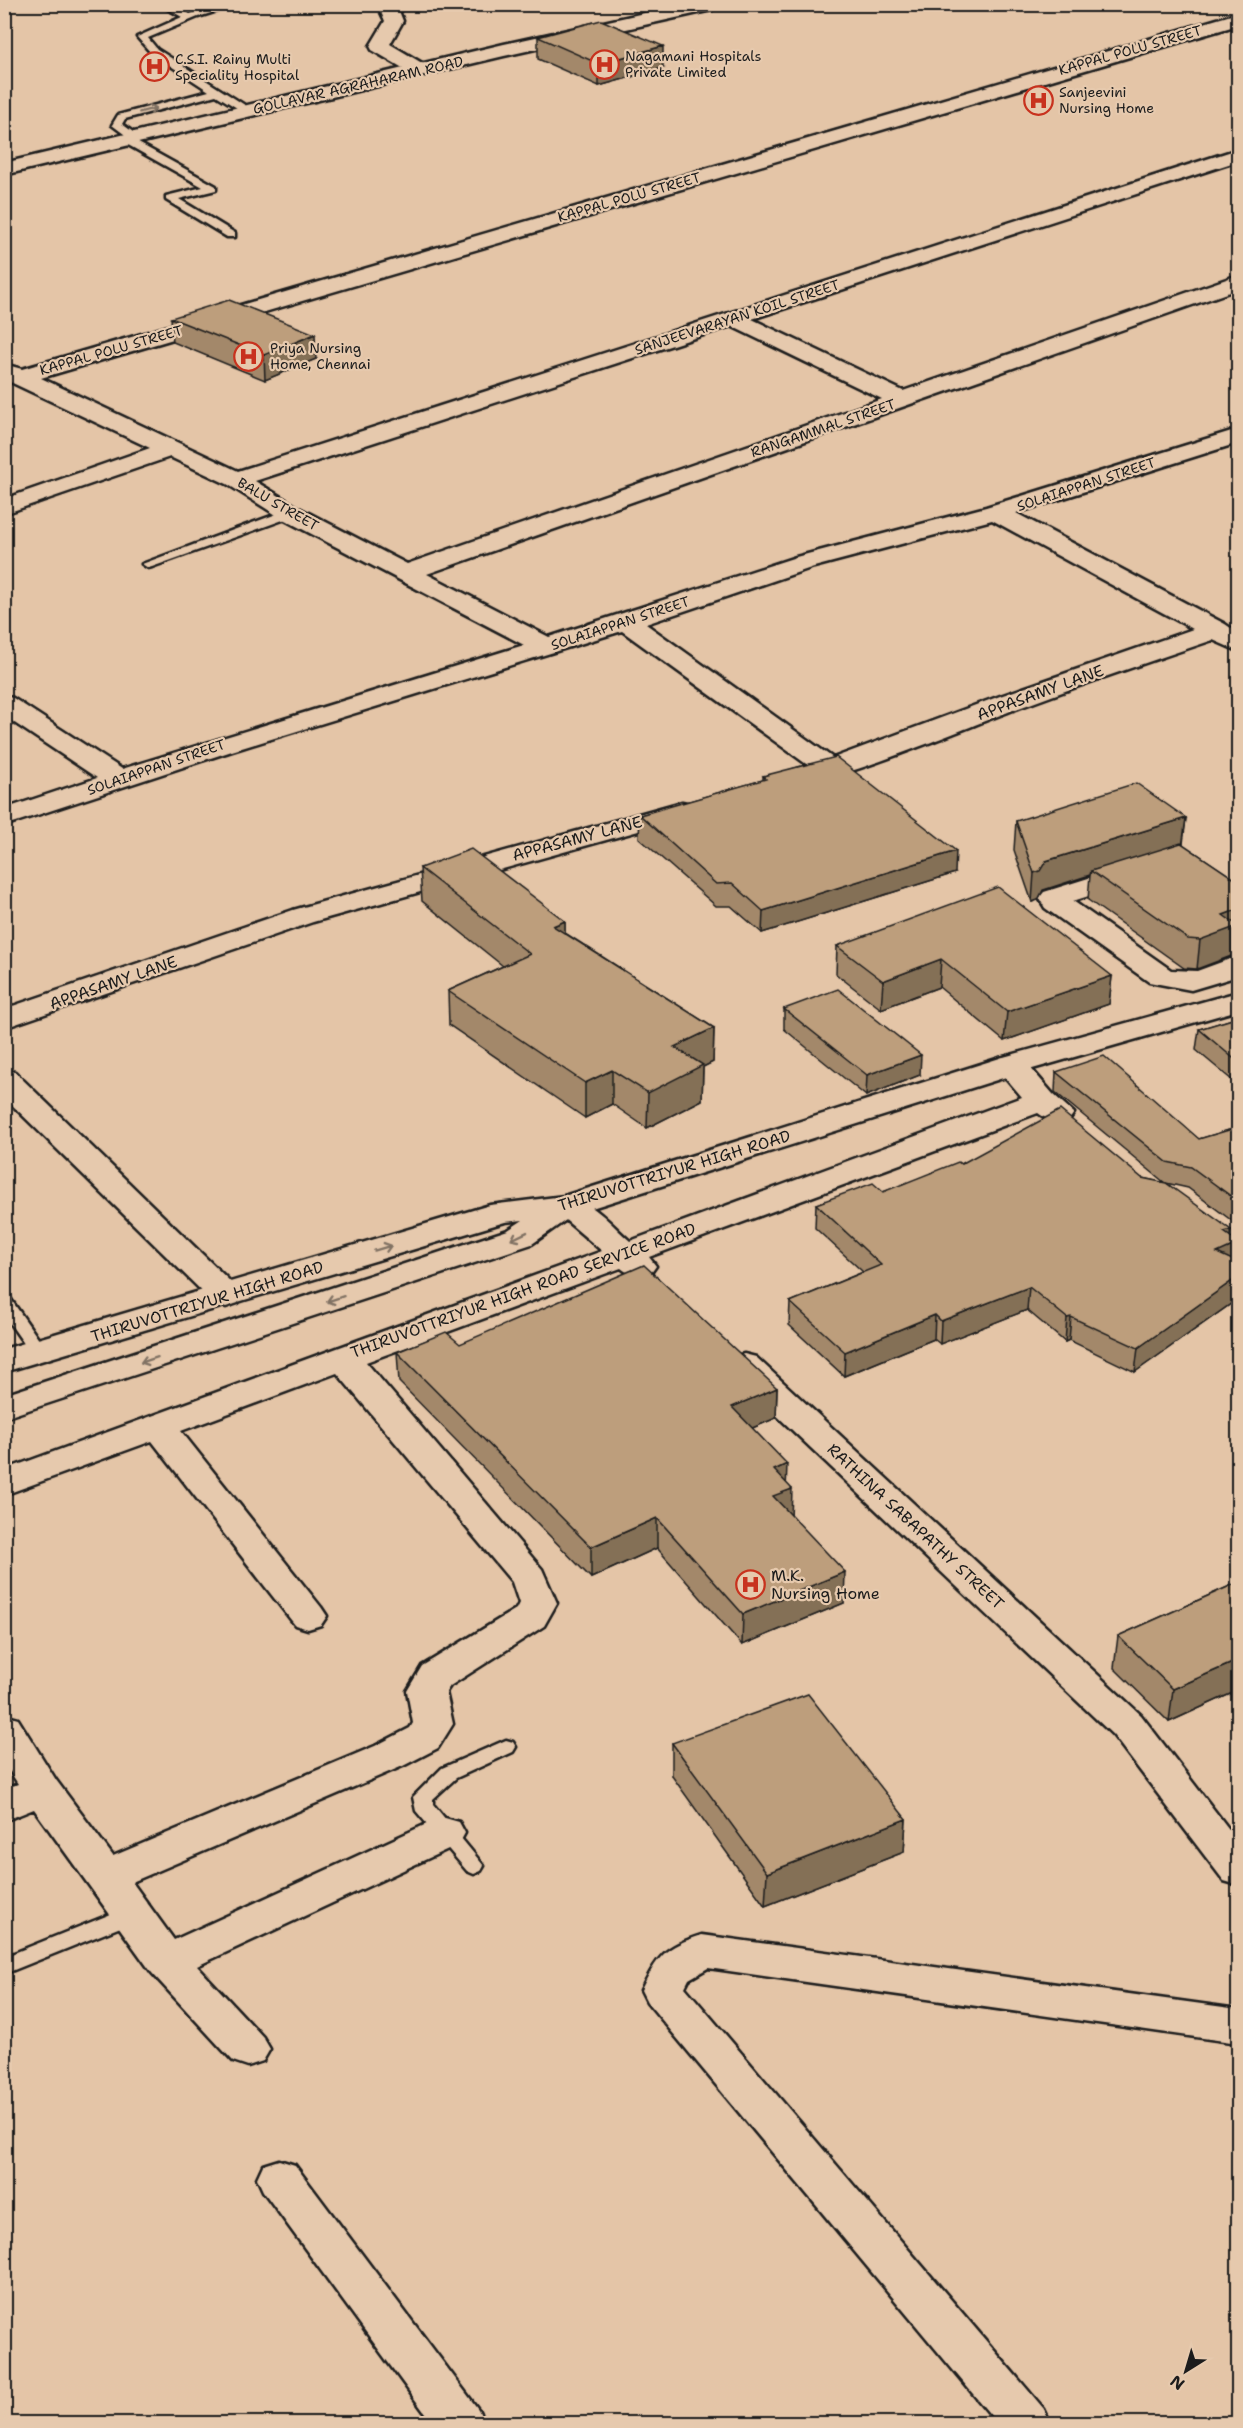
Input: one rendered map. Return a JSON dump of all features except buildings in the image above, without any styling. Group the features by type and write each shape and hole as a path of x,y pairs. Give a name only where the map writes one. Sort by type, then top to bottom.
{"street":[{"path":"386,4 395,14 395,22 379,46 420,70"},
{"name":"GOLLAVAR AGRAHARAM ROAD","path":"4,169 704,5"},
{"name":"KAPPAL POLU STREET","path":"12,374 1239,19"},
{"name":"SANJEEVARAYAN KOIL STREET","path":"236,479 1239,155"},
{"name":"RANGAMMAL STREET","path":"406,573 1239,282"},
{"path":"732,318 903,400"},
{"name":"BALU STREET","path":"12,374 236,479 290,513 546,646"},
{"name":"SOLAIAPPAN STREET","path":"4,818 222,745 626,622 805,562 995,512 1239,436"},
{"path":"4,507 169,449"},
{"path":"995,512 1227,636"},
{"path":"626,622 831,770"},
{"name":"APPASAMY LANE","path":"775,784 831,770 1009,702 1227,636"},
{"path":"4,704 119,780"},
{"name":"APPASAMY LANE","path":"4,1019 303,916 709,802"},
{"path":"1158,864 1054,898 1060,906 1160,976 1176,982 1194,982 1239,965"},
{"path":"1176,982 1206,1010"},
{"name":"THIRUVOTTRIYUR HIGH ROAD","path":"4,1361 502,1212 568,1205 1011,1065 1239,1001"},
{"path":"1011,1065 1042,1101 1079,1131"},
{"path":"4,1079 226,1296"},
{"name":"THIRUVOTTRIYUR HIGH ROAD SERVICE ROAD","path":"4,1483 625,1252 1042,1101"},
{"path":"4,1407 520,1238 568,1205 625,1252 659,1285"},
{"name":"RATHINA SABAPATHY STREET","path":"720,1342 1128,1725 1239,1870"},
{"path":"104,1877 389,1756 424,1738 433,1724 426,1691 436,1676 531,1617 538,1603 529,1578 342,1357"},
{"path":"158,1425 308,1616"},
{"path":"4,1729 42,1790 166,1962 248,2049"},
{"path":"4,1806 42,1790"},
{"path":"166,1962 445,1833"},
{"path":"1027,2424 662,1990 673,1968 702,1951 1239,2026"},
{"path":"279,2178 461,2424"}],"lane":[{"path":"163,4 189,17"},
{"path":"236,4 189,17 142,38 154,51 248,111"},
{"path":"219,91 121,117 117,125 130,138 212,188 170,198 231,235"},
{"path":"148,564 290,513"},
{"path":"4,1302 38,1351"},
{"path":"474,1866 423,1806 423,1797 449,1773 506,1747"},
{"path":"4,1966 131,1914"}],"place":[{"name":"Nagamani Hospitals Private Limited","path":"604,64"},
{"name":"C.S.I. Rainy Multi Speciality Hospital","path":"154,67"},
{"name":"Sanjeevini Nursing Home","path":"1038,100"},
{"name":"Priya Nursing Home, Chennai","path":"249,356"},
{"name":"M.K. Nursing Home","path":"750,1584"}]}
